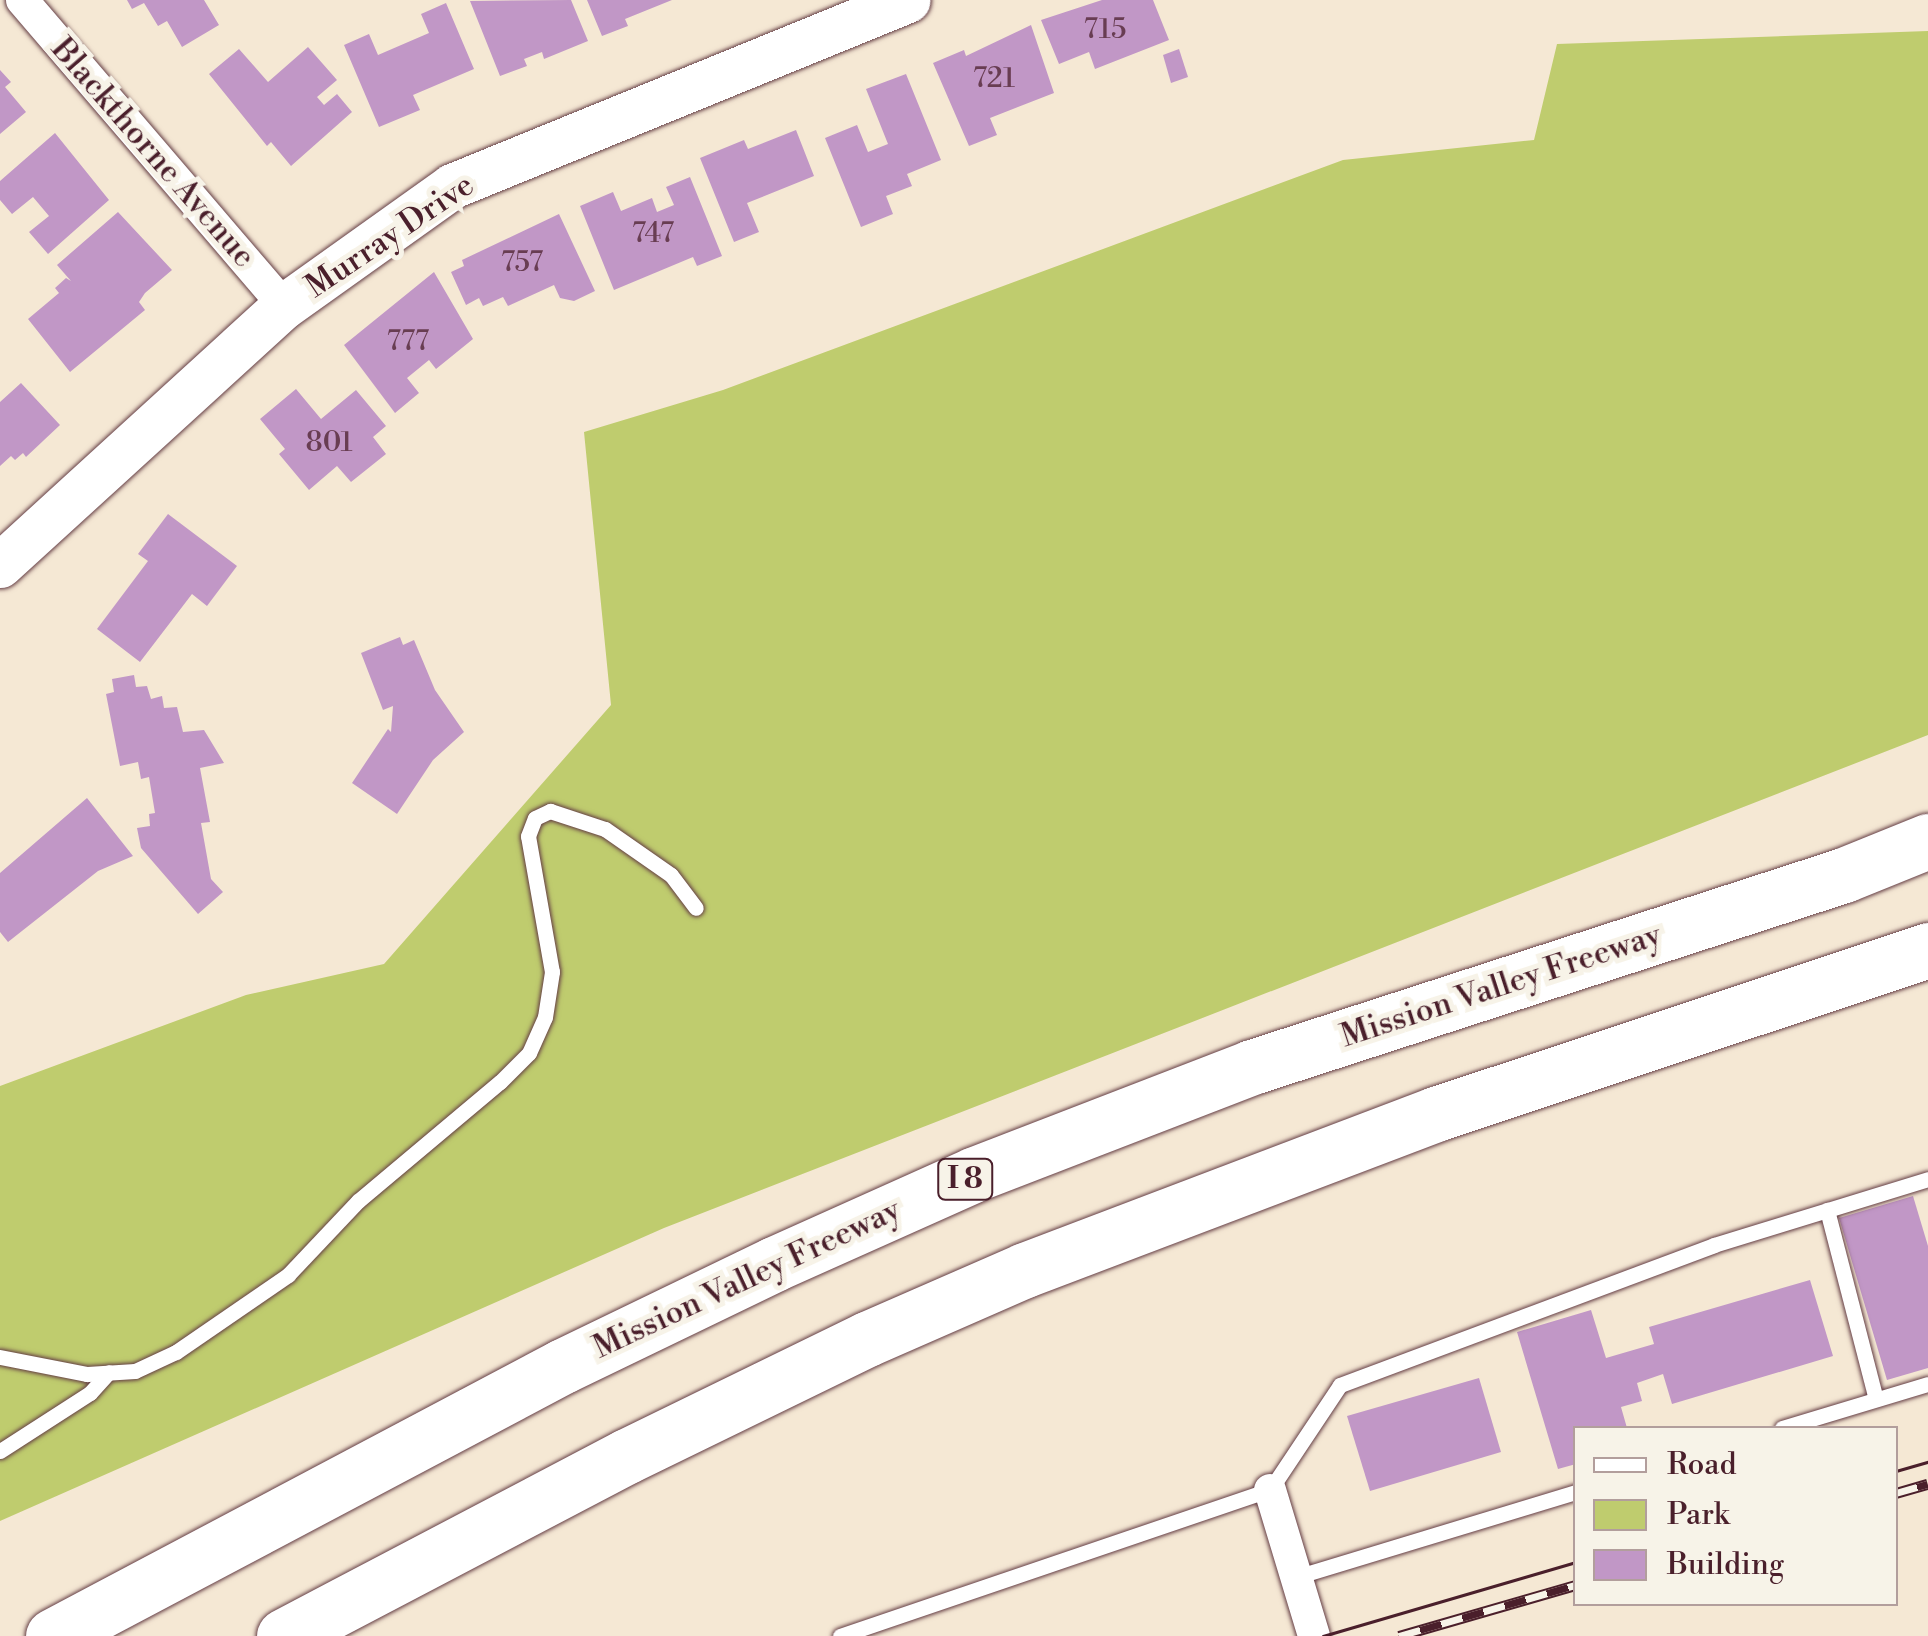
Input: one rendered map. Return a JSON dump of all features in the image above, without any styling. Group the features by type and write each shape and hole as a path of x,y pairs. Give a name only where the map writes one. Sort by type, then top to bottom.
{"highway":[{"name":"Mission Valley Freeway","path":"52,1636 563,1366 774,1264 975,1174 1252,1067 1844,874 1928,841"},
{"path":"284,1636 644,1447 867,1339 1025,1270 1436,1114 1928,950"}],"street":[{"name":"Blackthorne Avenue","path":"22,0 284,306"},
{"name":"Murray Drive","path":"0,564 284,306 452,186 908,0"},
{"path":"1270,1490 1314,1636"}],"lane":[{"path":"0,1357 59,1370 109,1372 134,1370 176,1352 288,1275 358,1201 403,1167 528,1054 545,1017 552,972 528,836 535,818 550,810 604,829 671,874 696,908"},
{"path":"840,1636 1270,1490 1340,1385 1714,1245 1928,1178"},
{"path":"1827,1210 1876,1400"},
{"path":"0,1451 90,1393 109,1372"},
{"path":"1789,1426 1928,1384"},
{"path":"1296,1576 1573,1493"}],"green space":[{"path":"1928,31 1928,735 664,1228 0,1521 0,1086 246,995 384,964 611,705 584,432 723,390 1343,160 1534,140 1557,44"}],"building":[{"path":"127,0 204,0 219,25 182,47 167,21 158,26 144,3 132,9"},
{"path":"571,0 588,41 544,59 542,52 524,59 527,66 500,76 470,1"},
{"path":"587,0 672,0 625,19 628,26 602,36"},
{"path":"1102,0 1153,0 1169,40 1095,69 1089,52 1059,64 1041,20"},
{"path":"446,3 474,69 413,95 420,110 379,127 344,45 369,34 378,55 429,33 421,14"},
{"path":"1031,25 1054,93 990,118 997,135 969,146 933,63 964,50 966,56"},
{"path":"308,47 337,80 317,97 324,105 337,94 352,112 291,166 271,142 267,146 209,74 239,49 268,82"},
{"path":"1179,49 1188,77 1171,83 1163,55"},
{"path":"0,70 11,82 5,87 26,112 0,134"},
{"path":"906,74 941,160 907,174 912,186 886,196 893,214 861,227 825,138 857,125 868,152 888,144 866,89"},
{"path":"796,130 814,176 747,203 759,232 734,242 700,158 744,140 748,149"},
{"path":"55,133 109,200 48,254 29,232 49,216 33,197 12,214 0,200 0,181"},
{"path":"690,177 722,256 697,266 693,257 614,290 580,206 613,192 621,211 652,198 657,212 674,205 666,187"},
{"path":"118,212 172,270 145,293 139,302 145,310 70,372 28,319 59,293 55,288 66,278 71,281 57,265"},
{"path":"559,214 595,291 574,301 560,298 554,285 508,306 503,297 483,306 479,298 466,305 451,272 464,266 462,260"},
{"path":"434,272 473,339 436,369 429,360 407,378 419,393 395,413 344,345"},
{"path":"21,383 60,425 26,457 23,453 15,460 11,456 0,466 0,402"},
{"path":"296,389 321,419 356,390 386,426 373,437 386,454 351,482 337,466 309,490 279,454 285,449 260,419"},
{"path":"168,514 237,566 207,606 192,594 140,662 97,629 148,561 138,554"},
{"path":"400,637 403,645 414,640 435,690 464,732 433,760 397,814 352,783 388,729 391,732 393,706 383,710 361,653"},
{"path":"134,675 136,687 147,686 151,699 162,696 164,708 177,707 183,732 204,730 224,763 200,768 210,822 201,823 211,879 223,892 198,914 141,848 137,828 150,826 149,814 155,813 149,777 141,779 138,762 120,766 106,694 114,692 112,679"},
{"path":"87,798 133,856 98,871 8,942 0,932 0,873"},
{"path":"1913,1196 1928,1246 1928,1368 1887,1380 1839,1218"},
{"path":"1810,1280 1833,1356 1672,1404 1663,1374 1637,1383 1642,1401 1621,1407 1626,1426 1573,1426 1573,1465 1558,1469 1517,1332 1591,1310 1606,1358 1654,1344 1649,1327"},
{"path":"1479,1378 1501,1452 1370,1491 1347,1416"}],"tram line":[{"path":"1898,1470 1928,1462"},
{"path":"1323,1636 1573,1563"}],"railway":[{"path":"1898,1492 1928,1484"},
{"path":"1399,1636 1573,1586"}]}
